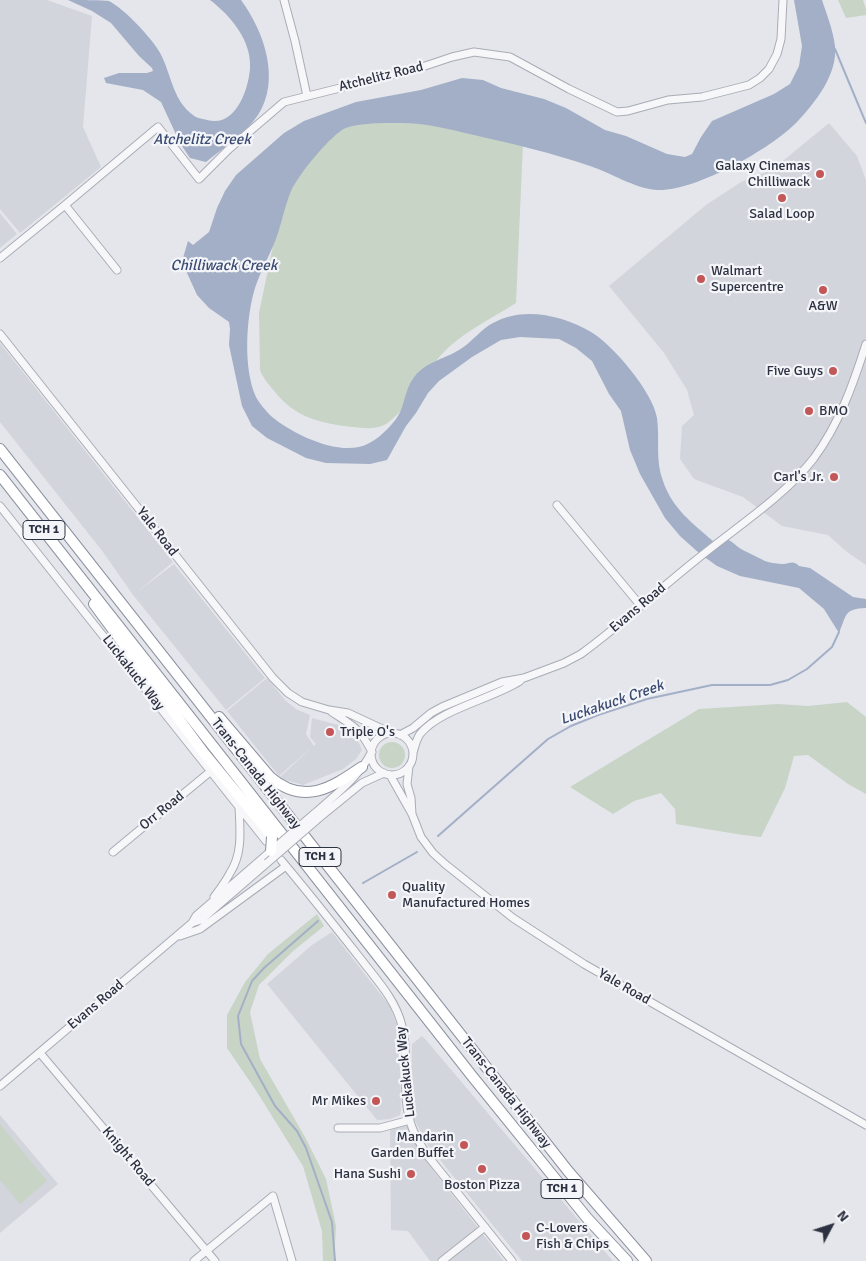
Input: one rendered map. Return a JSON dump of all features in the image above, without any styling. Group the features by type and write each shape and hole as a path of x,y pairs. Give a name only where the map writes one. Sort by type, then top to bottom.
{"highway":[{"name":"Trans-Canada Highway","path":"0,449 568,1171 637,1252 648,1261"},
{"name":"Trans-Canada Highway","path":"0,475 562,1189 627,1261"},
{"path":"88,586 94,605 204,753 275,843 271,851"},
{"path":"142,628 266,772 278,783 299,792 315,792 332,786 362,767"}],"street":[{"path":"284,0 307,96"},
{"name":"Atchelitz Road","path":"0,258 158,127 199,179 229,149 284,102 416,69 474,52 510,57 617,112 628,111 668,100 702,97 749,85 760,78 769,68 777,54 781,39 783,0"},
{"path":"65,205 117,270"},
{"name":"Yale Road","path":"0,334 273,678 288,693 302,702 329,710 348,713 391,733"},
{"name":"Evans Road","path":"400,735 442,707 502,682 524,678 564,663 581,654 694,560 789,485 814,457 840,416 853,385 866,344"},
{"path":"557,505 640,605"},
{"name":"Luckakuck Way","path":"0,506 255,828 275,843"},
{"name":"Evans Road","path":"413,752 419,736 436,720 506,690 524,678"},
{"name":"Yale Road","path":"329,710 359,730 372,752"},
{"path":"391,733 400,735 409,742 413,752 409,766 401,773 387,774 375,766 372,752 373,746 380,737 391,733"},
{"name":"Evans Road","path":"317,815 352,779 372,752"},
{"name":"Yale Road","path":"409,766 407,784 411,798 412,814"},
{"name":"Orr Road","path":"113,852 211,772"},
{"name":"Yale Road","path":"387,774 412,814 421,837 433,853 513,918 584,964 866,1125"},
{"name":"Evans Road","path":"0,1086 175,938 210,903 265,861 275,843 362,783 387,774"},
{"path":"210,903 231,873 237,860 241,837 239,807"},
{"path":"241,837 255,828"},
{"name":"Evans Road","path":"192,923 201,920 265,861 271,851"},
{"name":"Luckakuck Way","path":"281,860 321,908 387,993 396,1008 405,1042 406,1101 415,1136 427,1155 512,1261"},
{"path":"175,938 200,929 286,866"},
{"name":"Knight Road","path":"40,1053 215,1261"},
{"path":"338,1128 380,1128 410,1120"},
{"path":"194,1261 273,1196 292,1261"},
{"path":"442,1261 485,1227"}],"shaded area":[{"path":"0,0 47,0 92,16 83,127 101,167 20,233 0,209"},
{"path":"829,123 857,156 866,180 866,565 847,552 828,535 782,526 743,497 694,479 680,459 682,426 694,415 687,390 664,353 609,286 706,205 741,182 773,169"},
{"path":"0,213 17,234 0,248"},
{"path":"0,343 173,562 136,593 174,564 265,678 226,710 133,595 103,552 0,422"},
{"path":"267,678 285,700 296,709 310,715 306,734 314,746 316,744 310,737 312,718 346,727 357,739 362,750 356,759 343,769 303,785 279,778 313,746 279,776 227,711"},
{"path":"332,932 389,1005 399,1030 401,1110 400,1115 390,1119 377,1120 267,984 312,945"},
{"path":"422,1036 613,1261 522,1261 427,1144 415,1121 411,1090 412,1044"},
{"path":"0,1115 58,1184 0,1233"},
{"path":"406,1125 432,1169 504,1261 430,1261 408,1231 391,1230 390,1129"}],"green space":[{"path":"838,0 863,0 866,15 846,18"},
{"path":"409,115 523,143 516,303 467,333 449,347 434,363 401,411 386,424 374,428 365,428 309,418 283,401 266,381 260,370 259,313 280,212 315,138 354,123"},
{"path":"847,702 866,717 866,794 848,784 808,755 794,756 785,788 761,837 676,824 675,809 661,793 634,801 613,814 570,787 699,709 778,704 808,706"},
{"path":"392,742 401,746 405,755 401,764 392,768 383,764 379,755 383,746"},
{"path":"317,914 324,926 292,952 259,985 250,1012 260,1059 305,1137 326,1179 336,1226 334,1261 323,1261 322,1231 303,1166 227,1048 227,1015 245,982 268,954"},
{"path":"0,1124 47,1181 20,1204 0,1180"}],"water":[{"name":"Atchelitz Creek","path":"68,0 109,1 123,11 148,36 160,52 174,89 187,109 198,118 217,121 232,113 243,97 249,78 250,59 248,49 239,30 218,6 210,0 241,0 257,26 267,56 269,71 268,87 265,101 258,115 240,135 206,162 190,158 180,143 161,102 143,90 106,83 104,78 119,73 147,73 153,71 152,68 139,56 111,23 92,11"},
{"name":"Chilliwack Creek","path":"794,0 822,0 826,11 834,40 835,57 833,67 824,87 811,106 785,133 731,167 691,184 673,189 648,189 598,169 561,157 426,125 376,123 353,126 342,130 314,158 291,191 276,238 255,288 248,328 248,358 249,372 256,397 271,416 289,429 312,440 337,447 359,447 379,436 396,419 411,381 420,371 431,363 462,348 493,323 504,318 529,314 555,317 580,326 600,338 610,347 631,370 648,395 657,418 658,458 663,481 677,507 713,541 719,541 724,538 765,561 781,564 792,563 810,568 853,597 866,599 866,608 850,611 845,617 839,633 824,609 799,588 740,576 717,566 680,536 665,518 640,474 630,450 621,411 609,394 592,361 576,348 559,339 520,337 501,340 472,357 439,381 428,393 406,426 387,460 370,464 326,463 306,458 267,438 252,426 242,406 229,345 229,322 209,308 197,295 187,273 183,258 188,241 193,245 209,232 225,191 236,175 284,133 304,121 356,102 421,90 462,78 483,80 501,88 544,99 566,108 605,130 626,136 667,154 685,157 692,154 712,121 774,94 790,84 799,66 802,46"}],"waterway":[{"path":"835,49 866,123"},
{"name":"Luckakuck Creek","path":"438,836 548,739 571,726 647,699 712,685 770,685 788,680 807,669 832,647 839,632"},
{"name":"Luckakuck Creek","path":"363,883 417,852"},
{"name":"Luckakuck Creek","path":"318,921 264,968 252,981 238,1016 241,1044 275,1106 297,1131 306,1148 332,1222 335,1261"}],"place":[{"name":"Galaxy Cinemas Chilliwack","path":"820,174"},
{"name":"Salad Loop","path":"782,198"},
{"name":"Walmart Supercentre","path":"701,279"},
{"name":"A&W","path":"823,290"},
{"name":"Five Guys","path":"833,371"},
{"name":"BMO","path":"809,411"},
{"name":"Carl's Jr.","path":"834,477"},
{"name":"Triple O's","path":"330,732"},
{"name":"Quality Manufactured Homes","path":"392,895"},
{"name":"Mr Mikes","path":"376,1101"},
{"name":"Mandarin Garden Buffet","path":"464,1145"},
{"name":"Boston Pizza","path":"482,1169"},
{"name":"Hana Sushi","path":"411,1174"},
{"name":"C-Lovers Fish & Chips","path":"526,1236"}]}
